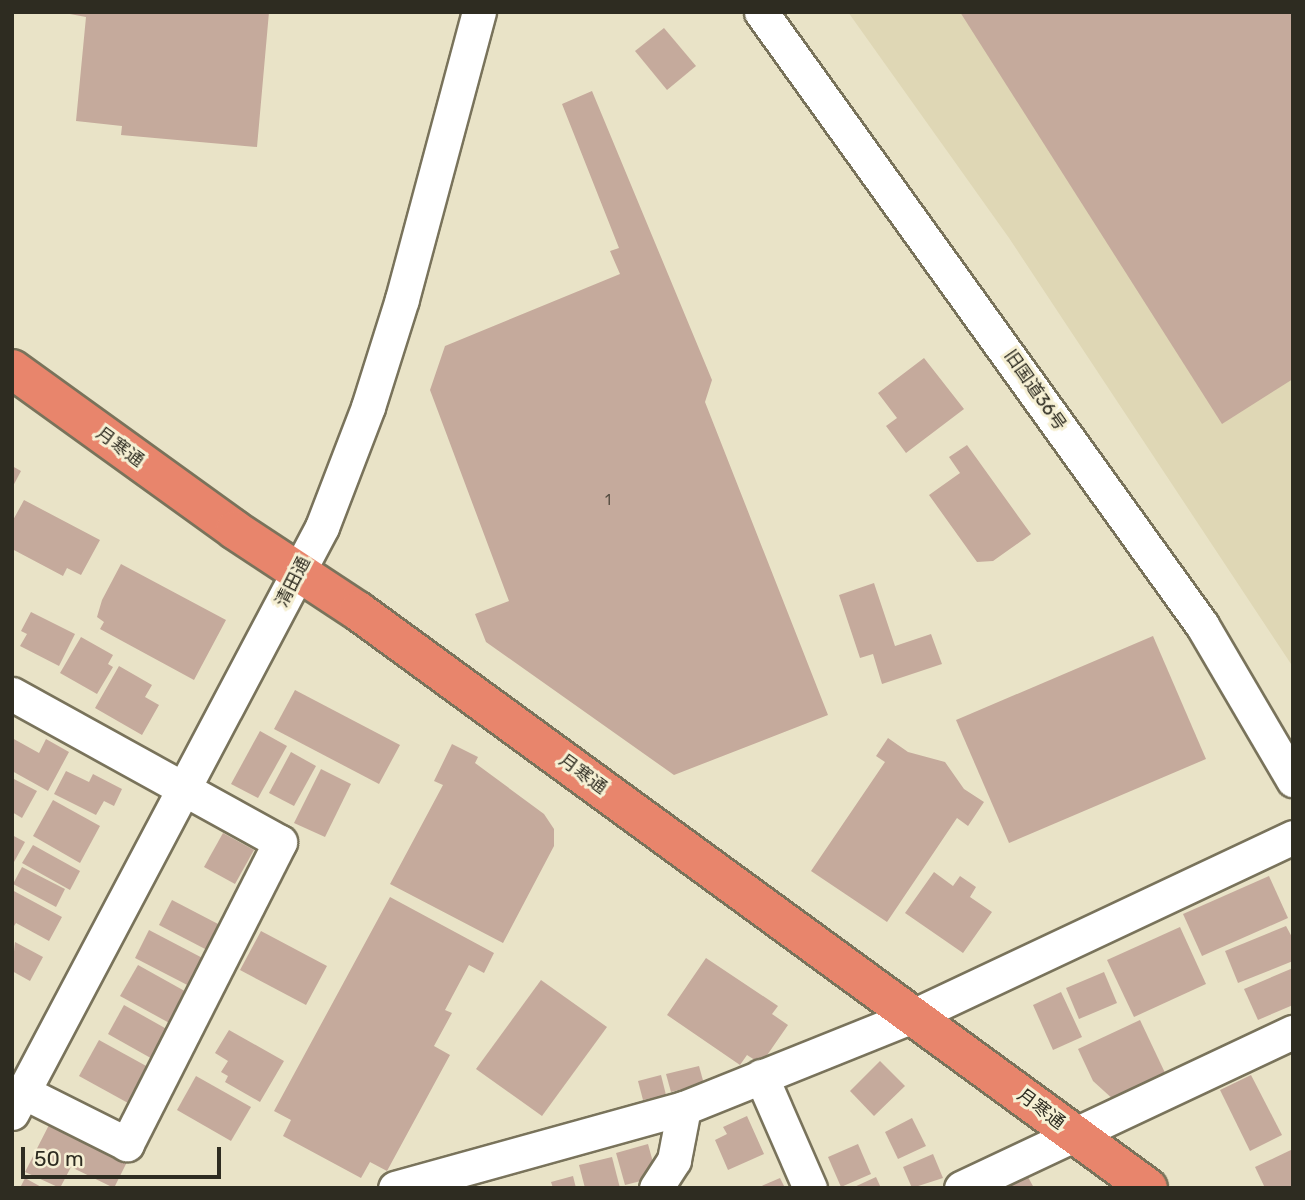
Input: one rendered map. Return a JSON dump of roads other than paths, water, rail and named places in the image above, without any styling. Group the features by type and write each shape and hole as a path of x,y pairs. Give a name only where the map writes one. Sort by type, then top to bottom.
{"highway":[{"name":"月寒通","path":"12,369 298,573 358,611 915,1015 1148,1188"}],"street":[{"name":"清田通","path":"18,1102 322,527 368,407 433,195 479,12"},
{"name":"旧国道36号","path":"761,12 1202,625 1293,780"},
{"path":"12,694 280,842 127,1144 18,1102"},
{"path":"395,1188 684,1108 915,1015 1293,837"},
{"path":"961,1188 1293,1032"},
{"path":"761,1076 810,1188"},
{"path":"656,1188 674,1160 684,1108"}]}
